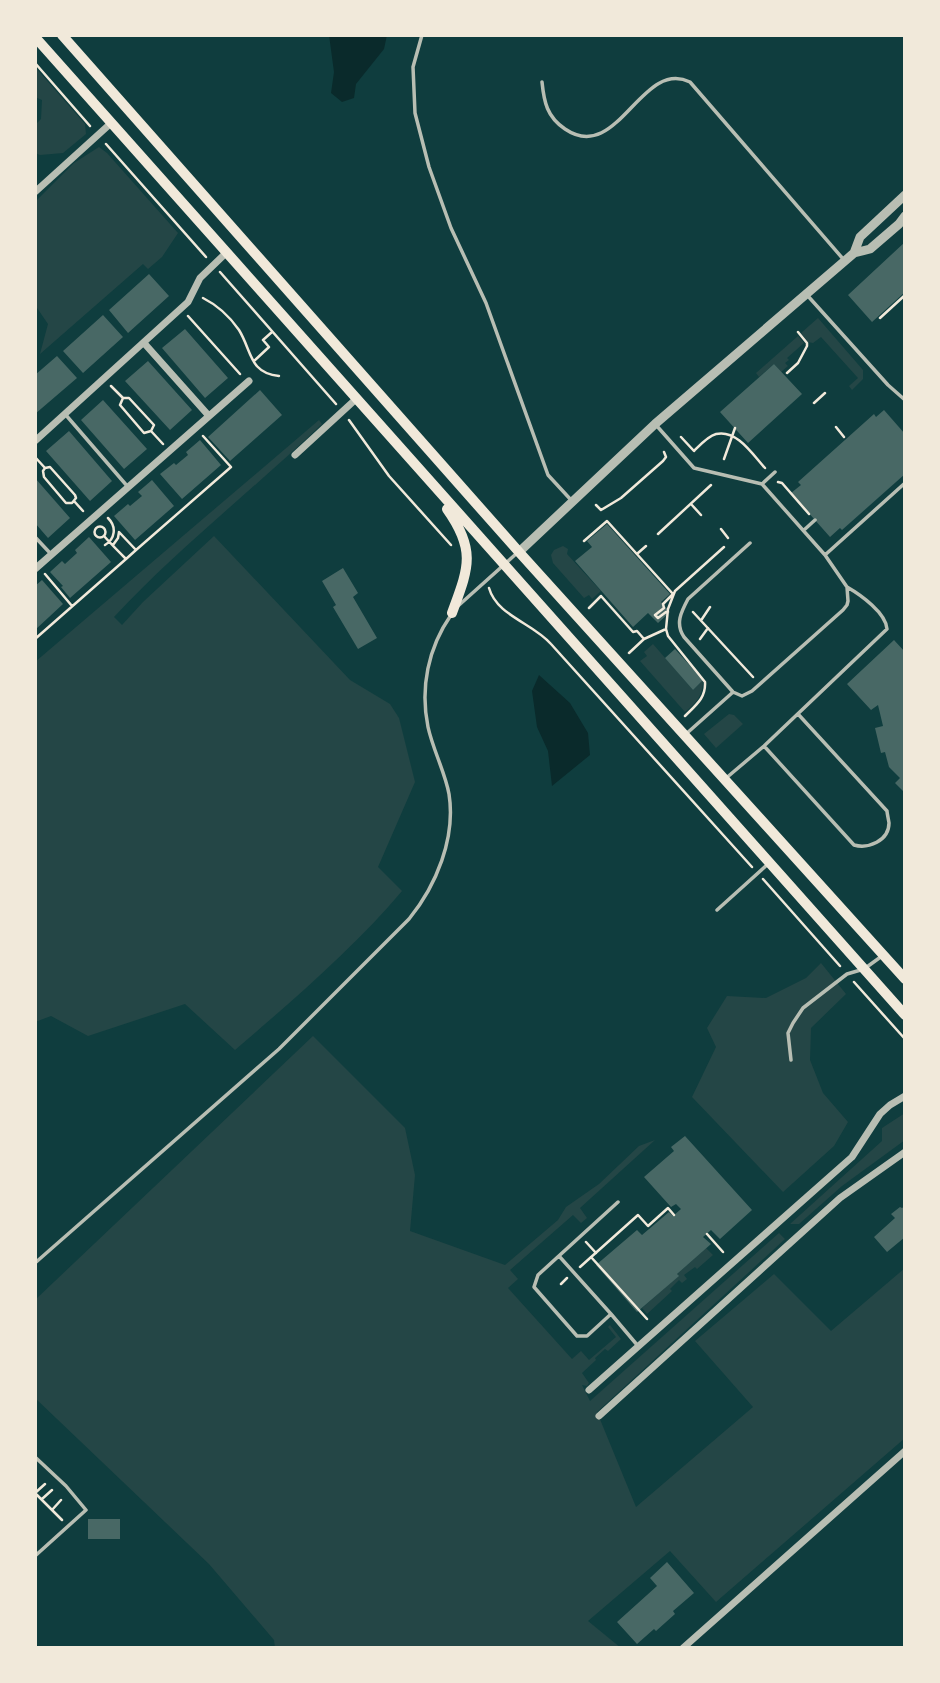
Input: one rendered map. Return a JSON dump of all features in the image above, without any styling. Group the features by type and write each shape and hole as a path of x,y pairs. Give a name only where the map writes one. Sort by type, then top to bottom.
{"main road":[{"path":"62,35 519,552 905,979"},
{"path":"35,37 905,1015"},
{"path":"421,472 451,515 465,543 468,563 452,613"}],"street":[{"path":"35,192 110,124"},
{"path":"854,253 860,237 905,195"},
{"path":"519,552 655,424 854,253 870,249 905,216"},
{"path":"35,441 181,308 200,278 226,253"},
{"path":"144,342 209,416"},
{"path":"36,568 249,382"},
{"path":"295,455 356,399"},
{"path":"589,1390 852,1157 880,1114 890,1104 905,1096"},
{"path":"599,1416 840,1198 905,1152"},
{"path":"683,1648 905,1451"}],"lane":[{"path":"422,35 413,67 415,113 429,167 451,228 486,303 548,475 572,501"},
{"path":"542,82 544,101 549,114 563,128 586,138 609,128 657,84 674,77 690,82 845,261"},
{"path":"807,295 879,376 905,400"},
{"path":"65,414 128,487"},
{"path":"655,424 694,468 762,484 825,555 847,587 865,598 886,621 887,629 764,746 724,780"},
{"path":"762,484 775,472"},
{"path":"825,555 905,483"},
{"path":"804,530 815,520"},
{"path":"35,537 51,555"},
{"path":"750,543 688,599 682,609 679,623 684,638 733,692 747,695 843,610 848,601 847,587"},
{"path":"35,1263 279,1049 420,905 441,862 450,817 449,794 429,728 425,702 429,661 441,629 452,613 519,552"},
{"path":"684,735 733,692"},
{"path":"764,746 854,845 873,845 881,839 887,832 887,811 798,714"},
{"path":"717,911 769,863"},
{"path":"791,1060 788,1033 803,1008 847,974 864,969 883,955"},
{"path":"611,1314 587,1336 577,1336 534,1287 538,1275 618,1202"},
{"path":"559,1256 638,1346"},
{"path":"35,1457 66,1486 86,1510 35,1556"}],"path":[{"path":"192,293 209,301 231,319 253,362 264,373 279,376"},
{"path":"880,318 904,296 905,298"},
{"path":"181,308 249,382"},
{"path":"253,362 269,347 263,340 272,332"},
{"path":"787,373 798,363 807,346 798,332"},
{"path":"104,379 123,398 130,398 154,425 151,431 144,433 120,405 123,398"},
{"path":"814,403 825,393"},
{"path":"836,427 845,437"},
{"path":"35,639 231,467 196,428"},
{"path":"724,459 735,428"},
{"path":"151,431 170,452"},
{"path":"681,437 694,451 715,434 732,436 765,468"},
{"path":"597,505 601,510 621,498 666,457 664,452"},
{"path":"35,457 45,468"},
{"path":"50,467 75,495 74,501 66,503 44,477 45,468 50,467"},
{"path":"778,482 811,514"},
{"path":"658,534 710,485"},
{"path":"691,504 701,515"},
{"path":"101,511 114,527 111,544"},
{"path":"584,541 607,521 673,594 666,599 662,606 664,608 656,615 658,618 667,610"},
{"path":"720,529 728,538"},
{"path":"105,545 118,538 119,532 136,550"},
{"path":"104,536 126,559"},
{"path":"637,554 646,546"},
{"path":"36,568 72,606"},
{"path":"589,608 601,596 633,632 637,631 644,639"},
{"path":"666,599 673,606"},
{"path":"702,620 710,607"},
{"path":"693,612 752,677"},
{"path":"700,639 708,628"},
{"path":"629,653 644,639 666,629"},
{"path":"561,1284 638,1215 648,1226 668,1208 674,1215"},
{"path":"707,1234 723,1252"},
{"path":"586,1242 596,1253"},
{"path":"592,1257 647,1319"},
{"path":"45,1483 36,1493 62,1520"},
{"path":"42,1499 51,1490"},
{"path":"52,1510 61,1500"}],"shaded area":[{"path":"329,35 387,35 384,49 356,84 354,98 342,102 331,93 334,72"},
{"path":"35,67 85,124 86,134 63,153 35,153 35,125 41,119 42,100 35,97"},
{"path":"99,147 178,233 162,257 148,269 143,264 40,354 48,324 35,305 35,202 74,163"},
{"path":"818,318 863,370 863,379 852,390 849,386 858,378 821,337 813,343 808,342 801,333"},
{"path":"798,336 804,343 787,358 789,360 785,363 788,366 781,372 774,364 759,377 756,373"},
{"path":"319,420 322,424 164,567 114,617 122,625 214,536 350,680 390,704 399,718 415,782 378,867 402,891 343,953 235,1050 185,1004 88,1036 51,1016 35,1022 35,662"},
{"path":"563,546 568,549 567,554 601,591 592,599 589,595 584,598 553,563 551,555 554,550"},
{"path":"653,644 693,690 703,680 698,699 685,712 640,661 647,656 644,652"},
{"path":"539,675 570,703 588,733 590,755 552,786 548,751 537,727 532,691"},
{"path":"729,714 743,724 716,748 704,734"},
{"path":"821,963 846,994 811,1028 810,1060 823,1093 848,1122 834,1146 783,1192 692,1097 716,1047 707,1028 727,996 766,998 806,978"},
{"path":"313,1036 405,1128 415,1175 410,1231 505,1265 558,1220 566,1207 599,1184 639,1146 655,1140 580,1208 587,1218 581,1223 573,1215 510,1270 518,1279 508,1288 572,1359 581,1351 589,1360 616,1337 608,1327 610,1325 621,1339 608,1351 605,1349 582,1373 589,1383 587,1386 582,1385 590,1401 779,1233 785,1239 597,1412 636,1507 753,1407 695,1341 774,1274 831,1331 905,1268 905,1438 716,1602 670,1551 588,1621 621,1648 275,1648 274,1640 209,1564 35,1398 35,1300"},
{"path":"905,1113 905,1140 842,1186 799,1224 790,1224 882,1141 882,1128"},
{"path":"706,1248 713,1255 697,1269 695,1267 684,1275 687,1279 682,1283 679,1280 670,1289 672,1291 647,1314 642,1308"}],"building":[{"path":"905,242 905,292 872,322 848,295"},
{"path":"149,274 169,296 128,333 109,310"},
{"path":"103,315 123,337 83,373 63,351"},
{"path":"185,329 228,378 205,398 162,348"},
{"path":"57,356 77,378 35,414 35,375"},
{"path":"148,361 192,410 170,430 125,381"},
{"path":"774,364 802,394 748,443 720,412"},
{"path":"260,390 282,415 230,461 208,437"},
{"path":"103,400 147,449 124,469 81,420"},
{"path":"884,410 905,434 905,474 842,530 840,528 830,537 791,493 801,485 798,482 874,414 876,417"},
{"path":"69,431 112,481 90,501 46,451"},
{"path":"200,440 221,465 182,499 160,474 188,455 186,452"},
{"path":"35,478 70,518 48,538 35,523"},
{"path":"152,480 174,506 135,540 114,516 142,496 138,492"},
{"path":"607,524 670,594 661,602 670,612 658,623 648,613 633,627 575,561 592,547 587,541"},
{"path":"89,537 111,562 70,598 50,572 62,561 65,564"},
{"path":"343,568 358,593 353,597 377,638 358,649 333,607 336,605 322,581"},
{"path":"42,580 63,604 35,630 35,586"},
{"path":"894,640 905,652 905,793 895,783 900,778 889,767 885,752 881,753 875,728 883,726 878,705 871,710 847,684"},
{"path":"675,649 703,680 693,690 665,658"},
{"path":"685,1136 752,1210 720,1239 711,1230 703,1237 711,1244 637,1312 596,1265 637,1230 642,1235 669,1212 673,1216 681,1209 676,1204 671,1207 644,1177 674,1151 671,1147"},
{"path":"905,1206 905,1237 887,1252 874,1237 895,1218 891,1214"},
{"path":"88,1519 120,1519 120,1539 88,1539"},
{"path":"667,1562 694,1593 673,1611 675,1614 656,1631 654,1629 637,1644 617,1622 657,1586 650,1578"}]}
